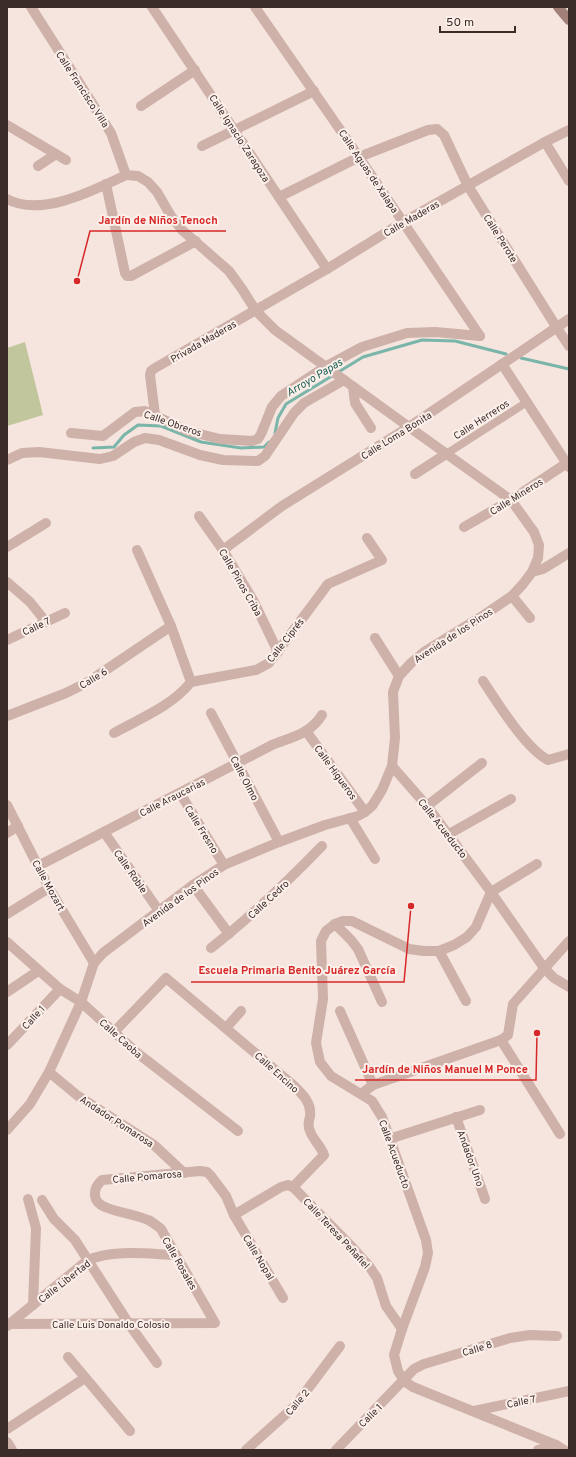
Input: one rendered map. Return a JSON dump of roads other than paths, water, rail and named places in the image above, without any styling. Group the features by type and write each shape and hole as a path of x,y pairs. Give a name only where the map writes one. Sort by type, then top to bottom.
{"main road":[{"path":"558,7 569,20"}],"street":[{"name":"Calle Francisco Villa","path":"31,7 111,133 126,175"},
{"name":"Calle Ignacio Zaragoza","path":"152,7 328,269"},
{"name":"Calle Aguas de Xalapa","path":"256,7 480,336"},
{"path":"141,106 195,70"},
{"path":"202,146 314,91"},
{"path":"7,125 66,160"},
{"name":"Calle Perote","path":"359,157 428,130 437,129 444,135 468,186 569,346"},
{"name":"Calle Maderas","path":"256,311 328,269 403,222 569,130"},
{"path":"545,142 569,181"},
{"path":"38,166 56,154"},
{"path":"279,197 359,157"},
{"path":"7,199 13,202 38,206 70,200 126,175"},
{"name":"Avenida de los Pinos","path":"94,963 104,953 159,911 224,865 279,842 366,812 382,790 392,766 395,738 393,692 399,676 424,652 512,596 532,572 538,558 539,545 534,532 511,500 275,330 256,311 229,271 182,230 171,216 157,192 148,182 138,176 126,175"},
{"path":"106,184 125,273 128,276 131,276 196,241"},
{"name":"Privada Maderas","path":"155,415 150,375 151,371 256,311"},
{"name":"Calle Loma Bonita","path":"223,550 282,506 409,427 569,320"},
{"name":"Calle Obreros","path":"71,433 103,436 135,412 145,411 188,430 220,439 252,441 258,439 272,406 281,396 362,347 407,332 435,332 480,336"},
{"path":"502,364 568,465"},
{"name":"Calle Obreros","path":"7,460 22,453 39,452 100,459 113,456 134,442 146,438 159,440 200,455 223,460 258,461 265,456 294,413 304,403 341,378"},
{"path":"353,387 355,403 371,428"},
{"name":"Calle Herreros","path":"446,454 527,402"},
{"path":"415,474 446,454"},
{"name":"Calle Mineros","path":"464,527 568,465"},
{"name":"Calle Pinos Criba","path":"199,516 223,550 253,600 278,652"},
{"path":"7,547 46,523"},
{"name":"Calle Ciprés","path":"191,682 256,670 269,663 328,584 382,560 367,538"},
{"path":"114,733 168,704 182,693 191,682 171,626 137,550"},
{"path":"532,572 543,569 569,553"},
{"path":"7,582 30,602 46,622"},
{"path":"512,596 530,618"},
{"name":"Calle 7","path":"7,640 65,613"},
{"name":"Calle 6","path":"7,716 66,693 88,682 171,626"},
{"path":"375,638 399,676"},
{"path":"483,681 521,734 542,756 548,760 569,754"},
{"name":"Calle Olmo","path":"211,713 279,842"},
{"path":"306,732 317,724 322,715"},
{"name":"Calle Araucarias","path":"38,866 272,745 306,732"},
{"name":"Calle Higueros","path":"306,732 366,812"},
{"path":"427,806 482,763"},
{"name":"Calle Acueducto","path":"392,766 449,834 492,892 544,968 554,978 569,987"},
{"name":"Calle Fresno","path":"180,793 224,865"},
{"path":"449,834 511,799"},
{"name":"Calle Mozart","path":"7,805 49,888 94,963"},
{"path":"350,818 375,859"},
{"path":"7,833 18,826"},
{"name":"Calle Roble","path":"104,832 159,911"},
{"name":"Calle Cedro","path":"211,948 281,888 322,846"},
{"path":"334,924 344,921 352,922 409,949 424,951 439,950 454,945 467,937 476,927 492,892 537,864"},
{"path":"194,885 229,934"},
{"path":"7,914 49,888"},
{"path":"334,924 352,940 358,949 382,1002"},
{"name":"Calle Acueducto","path":"334,924 326,931 321,941 323,999 316,1043 320,1062 331,1076 372,1101 377,1108 382,1117 426,1240 428,1253 425,1267 394,1355 398,1371 404,1381"},
{"path":"361,1094 373,1085 501,1040 508,1035 512,1004 569,941"},
{"name":"Calle Caoba","path":"7,942 60,989 82,1002 136,1052 238,1131"},
{"path":"439,950 466,1001"},
{"path":"7,1130 30,1104 49,1072 82,1002 94,963"},
{"path":"7,992 38,971"},
{"name":"Calle Encino","path":"114,1032 166,978 292,1084 307,1100 310,1107 308,1124 310,1133 324,1155 290,1186"},
{"name":"Calle 1","path":"7,1045 60,989"},
{"path":"226,1028 241,1011"},
{"path":"340,1011 373,1085"},
{"path":"501,1040 560,1134"},
{"name":"Andador Pomarosa","path":"49,1072 78,1096 154,1145 184,1173"},
{"path":"389,1139 480,1110"},
{"name":"Andador Uno","path":"456,1118 486,1199"},
{"name":"Calle Pomarosa","path":"94,1193 96,1185 102,1180 200,1171 207,1172"},
{"name":"Calle Nopal","path":"207,1172 226,1196 234,1215 283,1298"},
{"path":"234,1215 281,1187 290,1186"},
{"name":"Calle Teresa Peñafiel","path":"290,1186 352,1247 369,1266 377,1278 386,1306 402,1329"},
{"name":"Calle Rosales","path":"94,1193 97,1202 104,1207 150,1221 160,1229 215,1323"},
{"path":"28,1199 36,1228 33,1305"},
{"path":"42,1200 54,1219 75,1240 129,1324 157,1363"},
{"name":"Calle Libertad","path":"8,1325 88,1260 99,1255 110,1253 176,1255"},
{"name":"Calle Luis Donaldo Colosio","path":"8,1325 215,1323"},
{"name":"Calle 8","path":"404,1381 414,1369 424,1364 510,1338 530,1335 557,1336"},
{"name":"Calle 2","path":"246,1450 295,1406 340,1346"},
{"path":"68,1357 130,1431"},
{"path":"7,1429 85,1378"},
{"path":"404,1381 413,1387 474,1411 560,1448"},
{"name":"Calle 1","path":"336,1450 404,1381"},
{"name":"Calle 7","path":"474,1411 569,1391"},
{"path":"7,1442 12,1450"},
{"path":"538,1450 560,1448"}],"waterway":[{"name":"Arroyo Papas","path":"275,433 278,418 286,404 363,357 422,340 455,341 506,354"},
{"name":"Arroyo Papas","path":"521,358 569,369"},
{"name":"Arroyo Papas","path":"93,448 114,447 124,435 138,425 161,426 201,442 241,448 264,447 269,442"}],"place":[{"name":"Jardín de Niños Tenoch","path":"77,281"},
{"name":"Escuela Primaria Benito Juárez García","path":"411,906"},
{"name":"Jardín de Niños Manuel M Ponce","path":"537,1033"}]}
